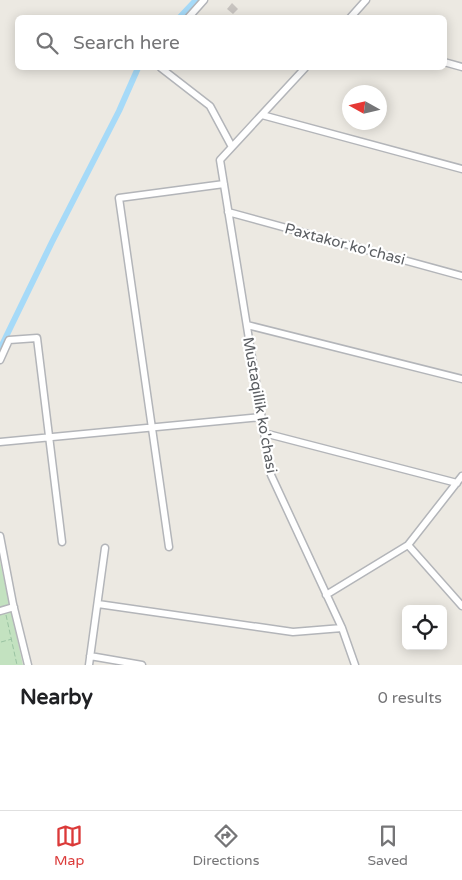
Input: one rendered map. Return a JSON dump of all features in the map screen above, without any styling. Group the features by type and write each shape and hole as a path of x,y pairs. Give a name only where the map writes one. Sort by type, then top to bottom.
{"street":[{"path":"191,15 204,0"},
{"path":"353,15 366,0"},
{"path":"447,63 462,67"},
{"path":"165,70 210,106 232,147 303,70"},
{"path":"262,115 462,169"},
{"name":"Mustaqillik ko'chasi","path":"232,147 220,160 271,475 342,628 355,665"},
{"path":"169,547 119,198 224,184"},
{"name":"Paxtakor ko'chasi","path":"228,212 462,276"},
{"path":"247,325 462,379"},
{"path":"0,360 10,340 37,338 62,542"},
{"path":"0,442 261,417"},
{"path":"264,433 456,483"},
{"path":"326,595 408,544 462,476"},
{"path":"0,536 28,665"},
{"path":"408,544 462,606"},
{"path":"89,665 105,548"},
{"path":"98,604 293,632 342,628"},
{"path":"2,610 14,607"},
{"path":"90,656 142,665"}],"path":[{"path":"2,610 12,639 17,665"},
{"path":"0,637 0,642 12,639"}],"green space":[{"path":"0,561 23,665 0,665"}],"building":[{"path":"232,3 238,9 233,14 227,9"}],"waterway":[{"path":"182,15 196,0"},
{"path":"0,349 119,111 137,70"}]}
